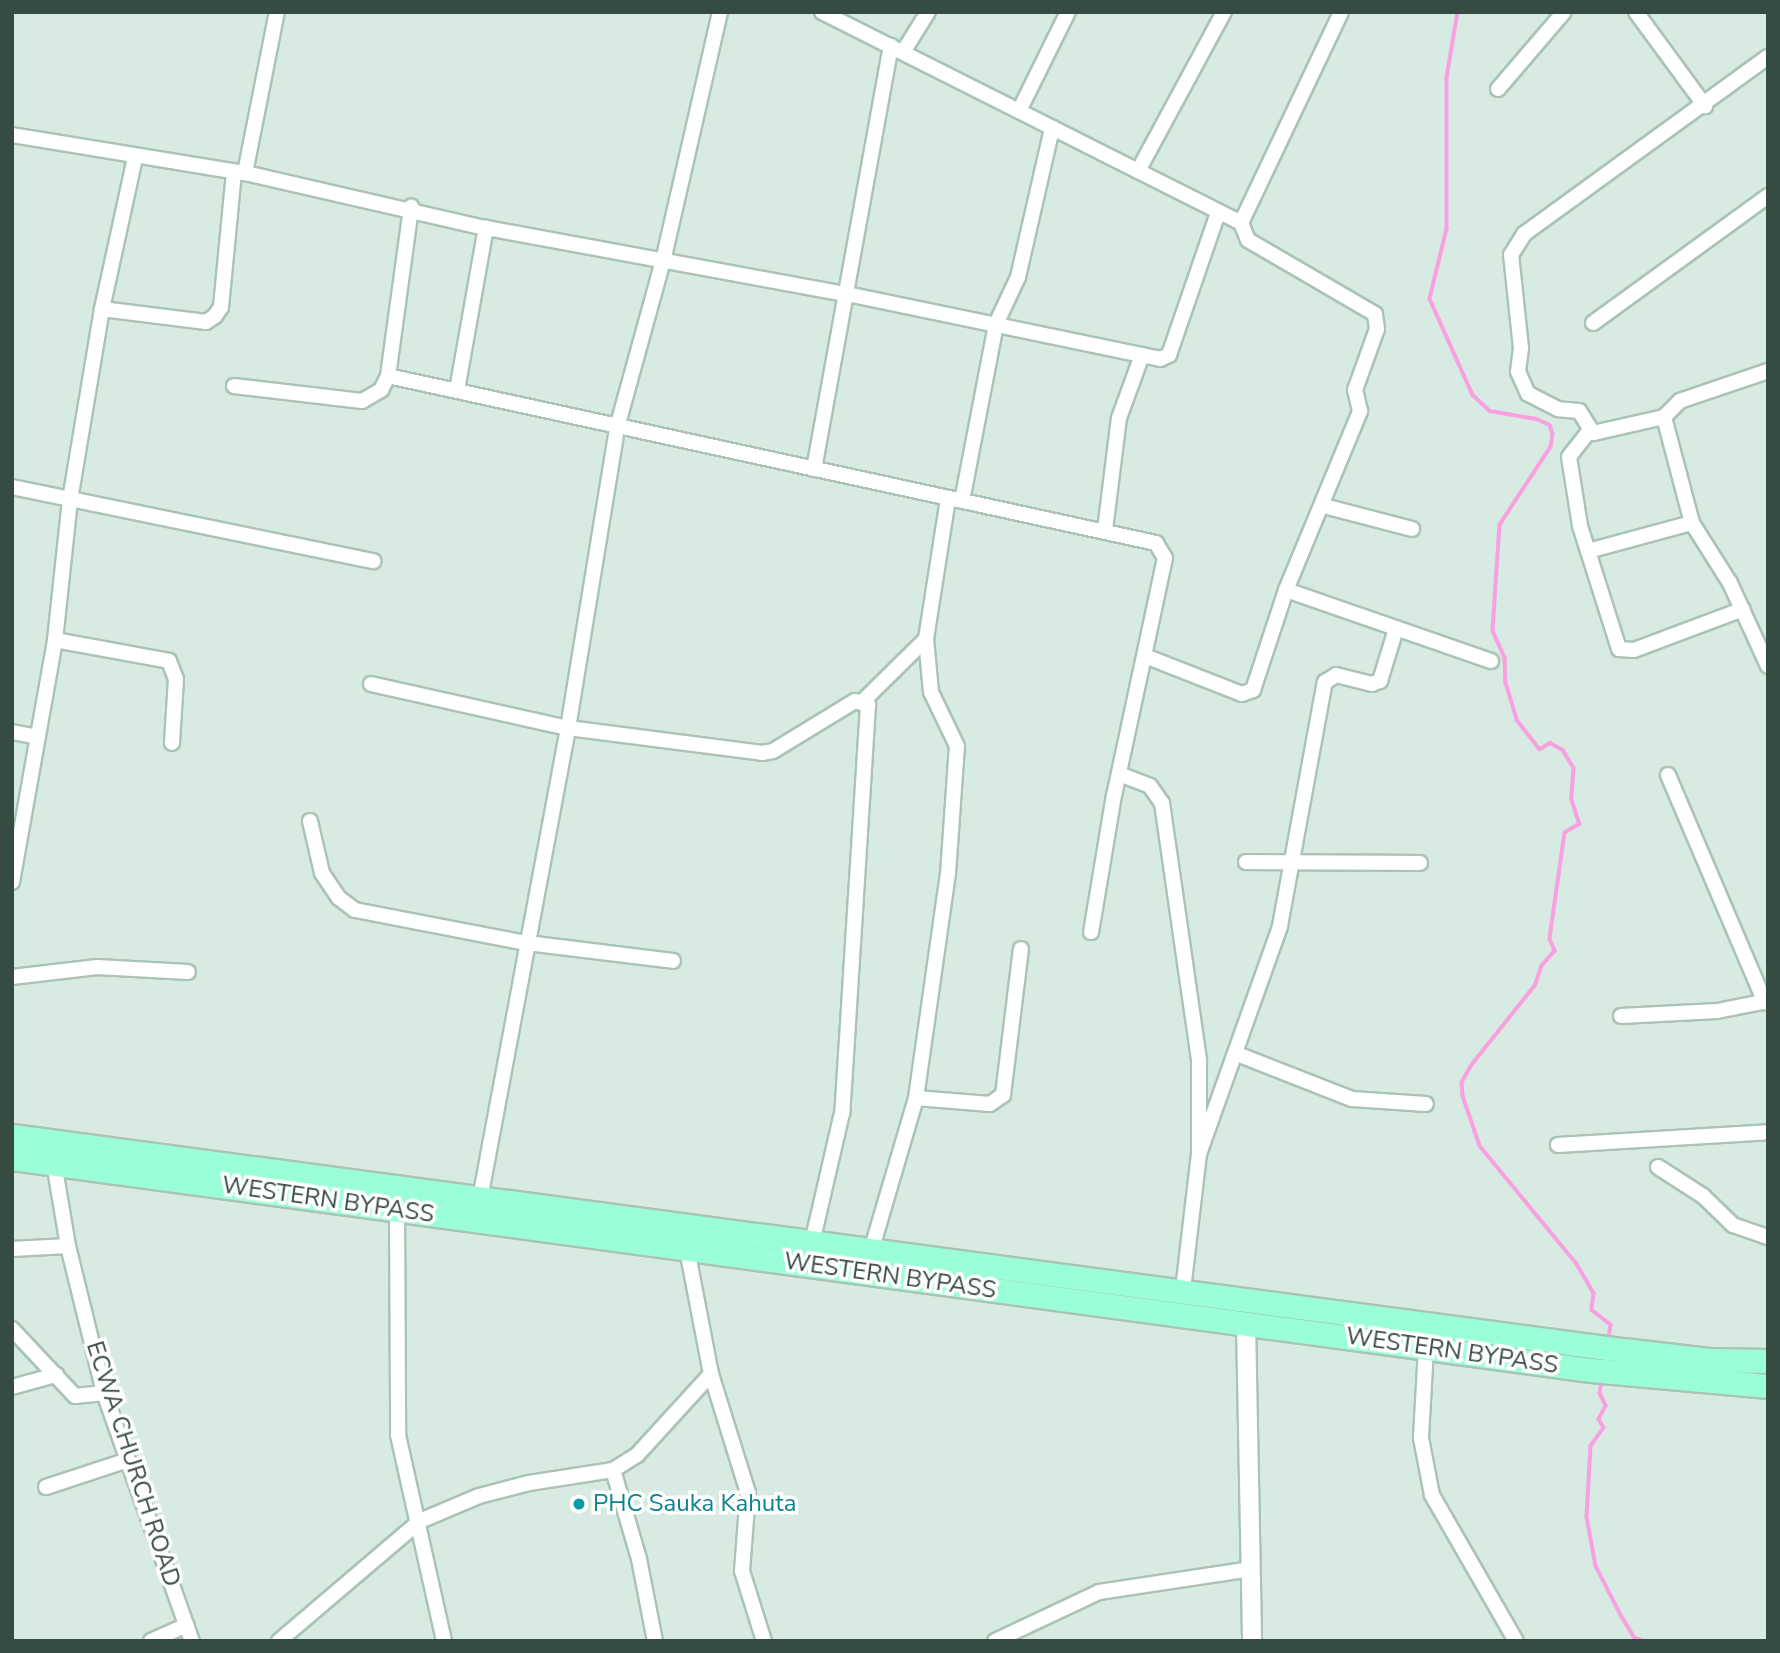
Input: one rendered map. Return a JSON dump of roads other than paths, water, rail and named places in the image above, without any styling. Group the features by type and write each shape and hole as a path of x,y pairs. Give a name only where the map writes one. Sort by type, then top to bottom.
{"main road":[{"name":"WESTERN BYPASS","path":"12,1136 479,1209 687,1249 1426,1348 1704,1383 1768,1386"},
{"name":"WESTERN BYPASS","path":"12,1158 397,1210 479,1209 812,1243 1623,1350 1708,1360 1768,1361"}],"street":[{"path":"102,309 206,322 215,316 221,307 240,173 277,12"},
{"path":"479,1209 568,728 618,424 663,261 720,12"},
{"path":"822,12 1241,223 1248,240 1371,310 1378,321 1355,390 1360,411 1324,506 1286,590 1251,693 1242,694 1145,656"},
{"path":"853,27 860,12"},
{"path":"814,469 897,49 928,12"},
{"path":"1019,111 1068,12"},
{"path":"1138,171 1224,12"},
{"path":"1241,223 1341,12"},
{"path":"1498,89 1564,12"},
{"path":"1636,12 1705,106"},
{"path":"1768,57 1705,106 1515,243 1511,255 1521,383 1535,398 1558,409 1578,411 1590,430 1599,433 1664,418 1679,401 1768,371"},
{"path":"871,1251 916,1098 948,874 957,746 931,692 926,639 996,324 1018,277 1052,128"},
{"path":"12,135 135,158 240,173 411,207 486,228 847,294 1160,359 1169,355 1218,213"},
{"path":"12,882 55,640 70,500 102,309 135,158"},
{"path":"1593,323 1768,196"},
{"path":"234,386 362,401 381,390 388,376 411,207"},
{"path":"457,390 486,228"},
{"path":"1105,530 1119,418 1142,355"},
{"path":"388,376 1156,543 1164,551 1145,656 1119,774 1091,932"},
{"path":"1664,418 1692,523 1743,609 1768,666"},
{"path":"1590,430 1569,457 1588,551 1615,643 1626,652 1743,609"},
{"path":"12,487 374,562"},
{"path":"1324,506 1412,529"},
{"path":"1588,551 1692,523"},
{"path":"1286,590 1491,661"},
{"path":"1199,1154 1237,1054 1280,926 1325,682 1336,675 1372,684 1380,681 1396,629"},
{"path":"371,684 568,728 762,752 864,700 926,639"},
{"path":"55,640 169,661 176,679 172,743"},
{"path":"812,1243 842,1113 869,714 864,700"},
{"path":"12,732 38,737"},
{"path":"1119,774 1150,786 1162,803 1199,1061 1199,1154 1183,1290"},
{"path":"1621,1016 1717,1012 1766,1002 1668,775"},
{"path":"310,821 322,873 338,898 355,910 527,943 673,961"},
{"path":"1246,862 1292,859 1420,863"},
{"path":"916,1098 990,1104 1003,1095 1021,949"},
{"path":"12,977 97,967 188,972"},
{"path":"1237,1054 1352,1099 1426,1104"},
{"path":"1558,1144 1768,1132"},
{"name":"ECWA CHURCH ROAD","path":"54,1163 68,1245 104,1393 192,1641"},
{"path":"1658,1167 1703,1196 1733,1225 1768,1237"},
{"path":"397,1210 398,1435 420,1521 444,1641"},
{"path":"12,1248 68,1245"},
{"path":"687,1249 711,1374 748,1493 742,1570 764,1641"},
{"path":"1246,1323 1252,1641"},
{"path":"12,1329 80,1399 104,1393"},
{"path":"1426,1348 1421,1438 1432,1495 1516,1641"},
{"path":"279,1641 420,1521 479,1496 529,1483 613,1470 637,1455 711,1374"},
{"path":"12,1387 56,1375"},
{"path":"46,1487 128,1460"},
{"path":"613,1470 639,1559 655,1641"},
{"path":"995,1641 1099,1592 1251,1569"},
{"path":"151,1641 187,1625"}],"waterway":[{"path":"1458,12 1447,78 1447,229 1430,299 1473,395 1490,411 1537,419 1550,425 1553,434 1551,447 1500,525 1493,631 1505,658 1506,683 1517,720 1540,749 1550,743 1563,750 1574,768 1572,800 1580,824 1565,833 1550,939 1555,951 1542,966 1535,986 1472,1065 1462,1082 1463,1096 1480,1146 1577,1264 1594,1293 1592,1310 1611,1325 1609,1340"},
{"path":"1603,1378 1600,1393 1606,1406 1599,1419 1604,1428 1591,1446 1587,1517 1596,1566 1635,1638 1644,1641"}],"place":[{"name":"PHC Sauka Kahuta","path":"579,1504"}]}
